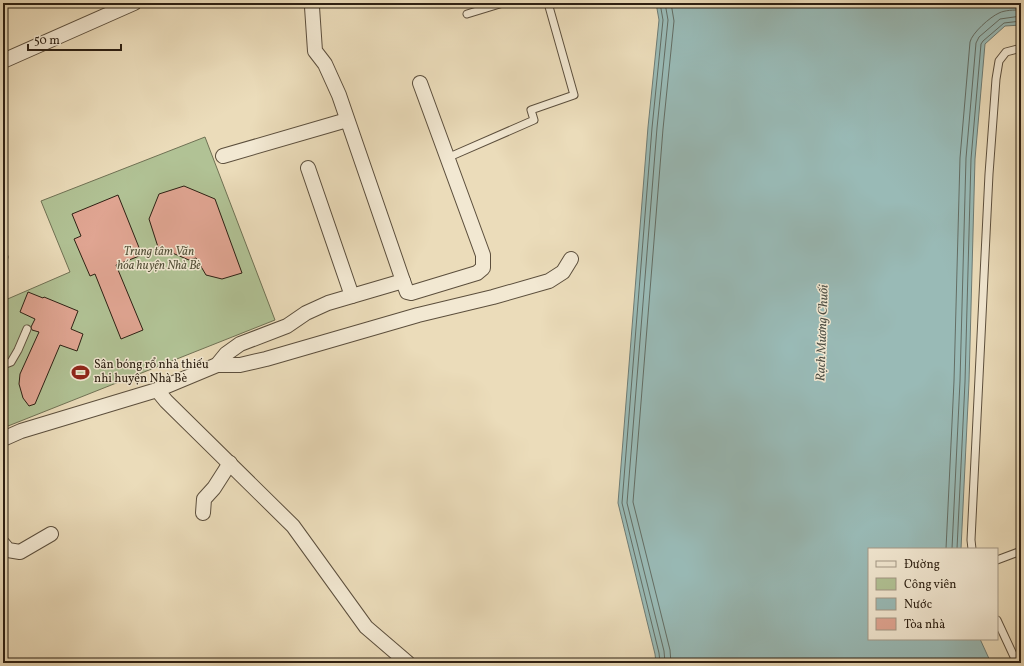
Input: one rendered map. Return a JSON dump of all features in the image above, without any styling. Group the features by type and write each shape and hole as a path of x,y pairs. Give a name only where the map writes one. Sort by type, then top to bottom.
{"street":[{"path":"3,61 134,3"},
{"path":"311,3 315,51 325,64 338,94 402,281 407,292 411,293 477,273 483,268 483,255 420,83"},
{"path":"223,156 347,120"},
{"path":"308,168 352,296"},
{"path":"3,439 21,431 157,390 216,365 240,365 266,359 418,314 493,297 549,281 563,272 571,259"},
{"path":"216,365 226,354 240,344 286,326 306,313 328,303 402,281"},
{"path":"157,390 166,401 293,526 366,627 408,663"},
{"path":"203,513 204,499 214,488 230,463"},
{"path":"3,544 8,550 20,552 51,534"}],"lane":[{"path":"467,14 503,3"},
{"path":"447,158 534,120 531,110 574,95 548,3"},
{"path":"972,548 989,174 996,79 999,61 1006,52 1021,48"},
{"path":"3,365 11,362 27,329"},
{"path":"998,560 1021,552"},
{"path":"998,622 1017,663"}],"green space":[{"name":"Trung tâm Văn hóa huyện Nhà Bè","path":"205,137 275,320 3,428 3,301 70,272 41,201"}],"water":[{"name":"Rạch Mương Chuối","path":"656,3 1021,3 1021,25 1005,26 985,44 975,159 969,382 961,548 868,548 868,640 980,640 991,663 656,663 618,503 648,127 659,20"}],"building":[{"name":"Trung tâm Văn hóa huyện Nhà Bè","path":"184,186 215,199 242,273 222,279 206,275 196,258 189,260 158,247 149,219 159,194"},
{"path":"118,195 142,255 116,265 143,330 121,339 95,274 90,276 74,239 81,236 72,214"},
{"path":"28,292 78,311 71,329 83,334 77,351 60,345 35,404 29,406 23,398 19,384 20,374 39,332 32,330 31,327 35,319 20,312"}],"place":[{"name":"Sân bóng rổ nhà thiếu nhi huyện Nhà Bè","path":"81,372"}]}
